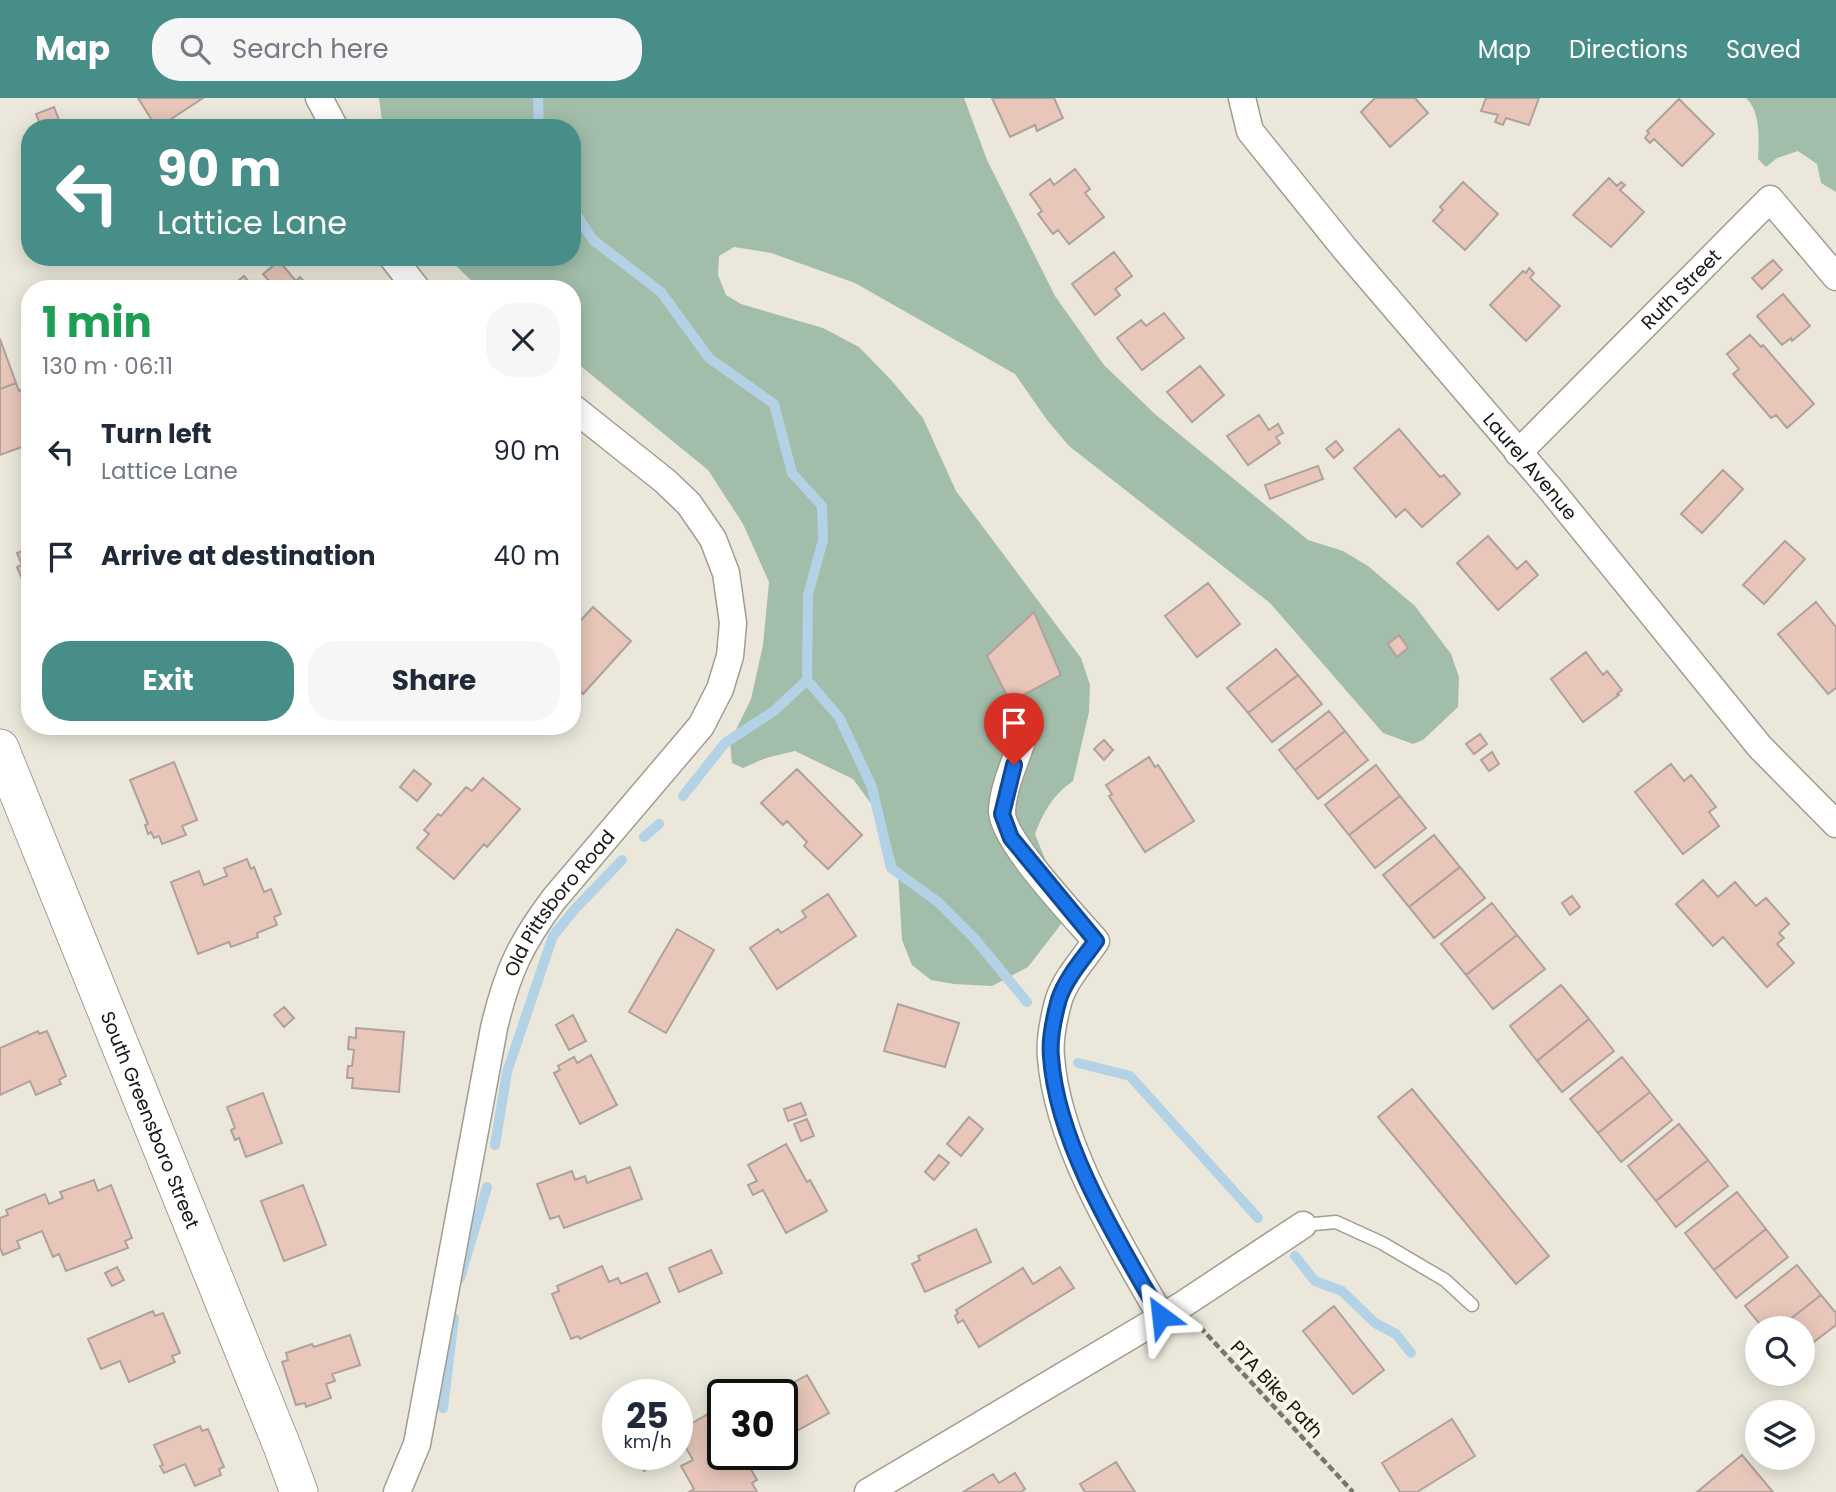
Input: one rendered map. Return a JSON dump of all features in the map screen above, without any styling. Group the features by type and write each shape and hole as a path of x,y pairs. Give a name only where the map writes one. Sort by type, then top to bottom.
{"main road":[{"name":"South Greensboro Street","path":"0,748 299,1492"}],"street":[{"path":"319,98 330,119"},
{"name":"Laurel Avenue","path":"1242,98 1250,131 1345,249 1552,491 1760,747 1836,824"},
{"name":"Ruth Street","path":"1518,453 1770,198 1836,277"},
{"path":"399,266 410,280"},
{"name":"Old Pittsboro Road","path":"397,1492 417,1444 494,1028 503,991 516,957 554,899 701,726 720,689 730,656 733,623 726,573 713,539 689,504 665,481 581,414"},
{"path":"1021,744 1007,787 1002,814 1011,838 1096,941 1060,996 1053,1024 1051,1056 1056,1091 1081,1165 1119,1244 1170,1311"},
{"path":"867,1492 1170,1311 1303,1225"}],"lane":[{"path":"1303,1225 1336,1222 1382,1243 1445,1280 1472,1305"}],"path":[{"name":"PTA Bike Path","path":"1170,1311 1204,1331 1353,1492"}],"green space":[{"path":"379,98 964,98 987,160 1055,296 1104,365 1156,415 1308,540 1343,551 1368,566 1415,606 1451,654 1459,677 1458,707 1423,740 1413,744 1383,733 1270,603 1069,446 1015,374 855,283 771,253 734,247 719,256 718,275 726,295 741,304 823,328 859,347 923,418 956,491 1081,658 1090,685 1089,712 1073,781 1050,804 1035,834 1061,899 1062,923 1028,967 992,986 931,980 912,965 902,940 898,873 889,840 878,813 853,779 795,751 766,758 743,768 732,763 730,742 751,699 763,645 769,582 743,524 708,470 581,366 581,280 471,280 456,266 581,266 581,119 382,119"},
{"path":"1746,98 1836,98 1836,192 1821,183 1817,164 1798,151 1777,158 1766,167 1758,159 1757,118"}],"building":[{"path":"138,98 203,98 171,119 151,119"},
{"path":"992,98 1054,98 1063,118 1037,131 1035,125 1010,137"},
{"path":"1375,98 1415,98 1428,113 1390,147 1361,112"},
{"path":"1486,98 1539,98 1529,125 1506,118 1503,125 1495,122 1498,115 1481,111"},
{"path":"1679,99 1714,134 1682,166 1654,139 1650,143 1645,138 1649,133 1647,131"},
{"path":"54,107 59,119 38,119 36,114"},
{"path":"1075,169 1090,189 1085,193 1104,217 1069,244 1058,230 1053,234 1038,214 1042,211 1030,194 1050,179 1054,185"},
{"path":"1609,178 1617,186 1621,182 1625,185 1620,190 1644,212 1611,247 1573,215"},
{"path":"1463,182 1498,214 1465,250 1433,221 1443,210 1440,207"},
{"path":"1114,252 1132,276 1115,289 1120,295 1095,315 1072,284"},
{"path":"1773,260 1782,270 1762,289 1752,278"},
{"path":"273,266 283,266 295,280 268,280 263,274"},
{"path":"1529,268 1534,273 1530,278 1560,306 1526,341 1490,305"},
{"path":"1783,294 1810,326 1792,341 1791,338 1782,345 1757,316"},
{"path":"1164,313 1184,338 1142,370 1117,338 1141,320 1146,326"},
{"path":"1750,335 1761,347 1763,345 1814,404 1787,428 1776,415 1771,418 1733,374 1739,369 1727,354"},
{"path":"0,339 16,383 0,389"},
{"path":"1200,366 1224,395 1192,422 1167,392"},
{"path":"16,383 19,391 21,390 21,447 0,455 0,389"},
{"path":"1259,415 1269,430 1278,424 1283,433 1276,437 1280,443 1248,465 1227,436"},
{"path":"1399,429 1440,477 1444,475 1460,494 1422,527 1405,509 1396,517 1354,468"},
{"path":"1336,441 1343,450 1334,458 1326,449"},
{"path":"1318,466 1323,479 1270,499 1265,485"},
{"path":"1723,470 1743,489 1702,533 1681,514"},
{"path":"1488,536 1517,569 1526,561 1538,575 1498,610 1457,563"},
{"path":"1785,541 1805,559 1764,604 1743,585"},
{"path":"1208,583 1240,624 1197,657 1165,616"},
{"path":"1816,602 1836,627 1836,688 1828,694 1778,634"},
{"path":"593,607 631,641 583,694 581,692 581,620"},
{"path":"1034,612 1061,675 1010,702 987,656"},
{"path":"1399,635 1408,648 1397,657 1388,644"},
{"path":"1276,649 1298,675 1248,713 1227,688"},
{"path":"1586,652 1603,675 1607,671 1622,690 1583,722 1551,679"},
{"path":"1298,675 1322,704 1272,742 1248,713"},
{"path":"1329,711 1345,731 1295,770 1279,750"},
{"path":"1345,731 1368,760 1318,799 1295,770"},
{"path":"1480,734 1487,744 1474,754 1466,744"},
{"path":"1104,740 1113,750 1104,760 1094,749"},
{"path":"1492,752 1499,764 1489,771 1481,760"},
{"path":"1149,757 1155,767 1158,765 1194,821 1145,852 1109,796 1112,794 1106,785"},
{"path":"174,762 197,820 182,826 186,835 162,844 159,836 154,838 151,832 148,834 145,825 148,824 130,780"},
{"path":"1671,764 1684,781 1691,775 1716,807 1709,812 1719,826 1683,854 1635,792"},
{"path":"1376,765 1400,796 1349,835 1325,805"},
{"path":"797,769 862,835 828,869 804,846 807,842 787,821 783,825 761,803"},
{"path":"414,770 431,784 417,801 400,787"},
{"path":"483,778 520,809 487,847 484,844 454,879 417,848 429,834 424,830 438,814 441,816 466,787 472,791"},
{"path":"1400,796 1426,828 1375,868 1349,835"},
{"path":"1434,835 1460,867 1409,907 1383,875"},
{"path":"247,859 251,869 254,867 264,892 271,889 281,914 274,917 277,925 257,933 258,937 231,947 229,942 198,954 171,882 199,871 204,885 227,876 224,868"},
{"path":"1460,867 1485,898 1434,938 1409,907"},
{"path":"1703,880 1718,897 1735,882 1756,906 1766,898 1789,924 1779,933 1784,938 1777,944 1794,963 1767,987 1723,937 1713,946 1676,904"},
{"path":"828,894 856,936 777,989 750,948 778,929 781,933 806,917 802,911"},
{"path":"1572,896 1580,907 1570,915 1562,903"},
{"path":"1492,903 1517,935 1466,975 1441,944"},
{"path":"677,929 714,950 666,1033 629,1012"},
{"path":"1517,935 1545,969 1493,1009 1466,975"},
{"path":"1561,985 1589,1019 1537,1061 1510,1026"},
{"path":"898,1004 959,1023 945,1067 884,1051"},
{"path":"284,1007 294,1018 284,1027 274,1015"},
{"path":"573,1015 586,1041 569,1050 556,1025"},
{"path":"1589,1019 1614,1051 1562,1092 1537,1061"},
{"path":"356,1028 404,1032 399,1092 352,1088 353,1078 347,1078 354,1050 348,1049 349,1037 356,1038"},
{"path":"38,1031 39,1034 47,1031 66,1076 59,1080 61,1084 36,1095 30,1081 0,1095 0,1048"},
{"path":"591,1055 617,1105 580,1124 554,1073 560,1070 558,1066 574,1057 577,1063"},
{"path":"1622,1057 1650,1092 1598,1133 1570,1099"},
{"path":"1412,1089 1549,1256 1516,1284 1378,1117"},
{"path":"1650,1092 1672,1120 1621,1162 1598,1133"},
{"path":"263,1093 282,1143 246,1157 239,1138 235,1140 231,1130 235,1128 227,1107"},
{"path":"801,1103 806,1115 788,1121 784,1109"},
{"path":"969,1117 983,1129 961,1156 947,1144"},
{"path":"807,1119 814,1136 801,1141 794,1124"},
{"path":"1679,1124 1708,1160 1656,1201 1628,1166"},
{"path":"786,1144 827,1211 786,1233 763,1190 753,1195 748,1185 757,1181 748,1165"},
{"path":"939,1155 949,1163 934,1180 925,1172"},
{"path":"1708,1160 1728,1186 1676,1227 1656,1201"},
{"path":"630,1167 642,1199 564,1228 559,1216 550,1219 537,1184 572,1171 575,1180 585,1176 587,1183"},
{"path":"94,1180 98,1191 111,1185 132,1238 125,1241 128,1248 66,1271 59,1254 53,1257 42,1231 17,1241 20,1248 3,1255 0,1248 0,1218 8,1215 6,1210 45,1194 49,1204 63,1198 60,1192"},
{"path":"303,1185 326,1245 284,1261 261,1201"},
{"path":"1737,1192 1766,1229 1714,1270 1685,1233"},
{"path":"976,1229 991,1262 925,1292 912,1264 920,1260 918,1256"},
{"path":"1766,1229 1788,1257 1736,1298 1714,1270"},
{"path":"711,1250 722,1273 679,1292 669,1268"},
{"path":"1797,1265 1821,1295 1794,1316 1753,1316 1745,1306"},
{"path":"602,1266 609,1282 618,1278 621,1284 647,1273 660,1302 580,1339 578,1336 571,1339 552,1294 559,1291 557,1286"},
{"path":"117,1267 124,1280 112,1286 105,1273"},
{"path":"1060,1267 1074,1288 979,1347 963,1320 958,1323 956,1310 1023,1268 1033,1284"},
{"path":"1821,1295 1836,1313 1836,1325 1815,1341 1815,1316 1794,1316"},
{"path":"1334,1306 1384,1370 1353,1394 1303,1331"},
{"path":"153,1311 155,1316 163,1313 180,1353 172,1356 175,1362 129,1382 120,1361 101,1369 88,1339"},
{"path":"350,1335 360,1365 332,1374 335,1381 326,1384 331,1398 306,1407 305,1403 296,1405 282,1362 288,1360 286,1353"},
{"path":"807,1375 829,1413 798,1430 798,1380"},
{"path":"707,1414 707,1470 751,1470 757,1480 752,1483 757,1492 689,1492 694,1489 683,1470 693,1470 693,1423"},
{"path":"1452,1419 1475,1456 1417,1492 1400,1492 1382,1463"},
{"path":"200,1426 202,1431 208,1429 224,1467 219,1469 221,1475 195,1486 185,1464 164,1473 154,1445"},
{"path":"1742,1455 1745,1459 1745,1470 1755,1470 1773,1492 1697,1492"},
{"path":"1116,1462 1135,1492 1085,1492 1080,1484"},
{"path":"1015,1473 1025,1489 1021,1492 963,1492 993,1474 999,1483"}],"waterway":[{"path":"538,98 539,119"},
{"path":"581,222 593,240 661,292 709,358 774,404 792,473 822,506 823,540 808,595 807,680 839,717 872,787 891,868 938,902 974,938 1027,1002"},
{"path":"683,796 725,743 774,711 807,680"},
{"path":"644,837 659,824"},
{"path":"495,1145 507,1072 553,936 622,860"},
{"path":"1078,1063 1130,1076 1258,1218"},
{"path":"460,1278 487,1187"},
{"path":"1295,1256 1315,1281 1342,1291 1375,1323 1396,1334 1411,1353"},
{"path":"443,1408 454,1318"}],"route":[{"path":"1014,765 1002,814 1011,838 1096,941 1060,996 1053,1024 1051,1056 1056,1091 1081,1165 1119,1244 1161,1316"}]}
